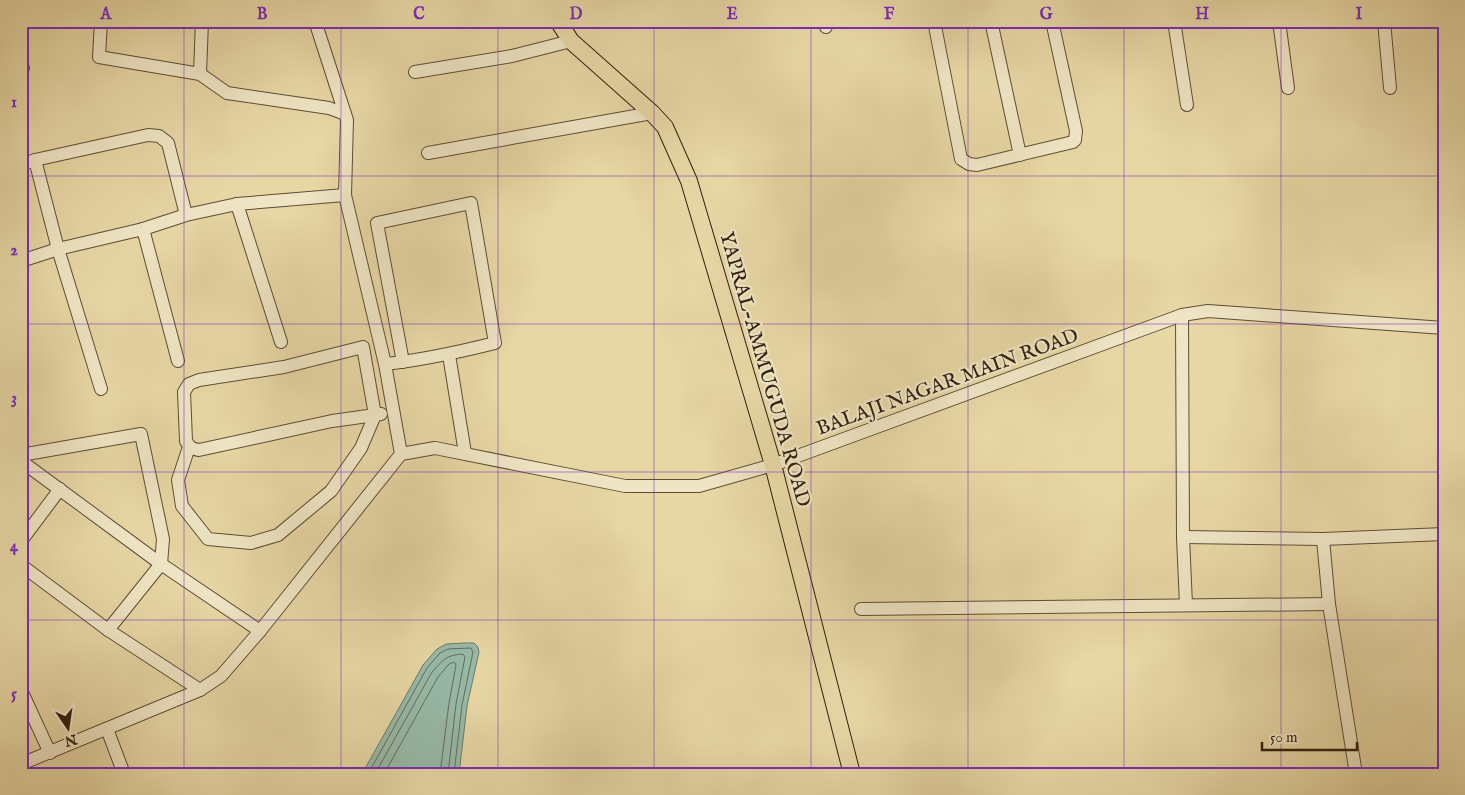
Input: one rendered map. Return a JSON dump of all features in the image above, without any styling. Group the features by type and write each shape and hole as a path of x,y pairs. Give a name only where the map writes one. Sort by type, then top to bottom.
{"main road":[{"name":"YAPRAL-AMMUGUDA ROAD","path":"558,21 571,41 652,113 665,127 689,181 773,465 852,774"}],"street":[{"path":"101,21 99,57 200,74 227,94 329,108 345,114"},
{"path":"200,74 202,21"},
{"path":"21,764 200,690 221,676 260,631 401,454 385,364 345,194 347,120 315,21"},
{"path":"934,21 962,159 969,164 977,165 1075,140 1076,131 1052,21"},
{"path":"991,21 1020,155"},
{"path":"1174,21 1187,105"},
{"path":"1279,21 1288,88"},
{"path":"1384,21 1390,88"},
{"path":"415,72 512,56 571,41"},
{"path":"428,153 652,113"},
{"path":"21,165 34,160 148,135 159,136 168,143 186,215"},
{"path":"34,160 58,249 101,389"},
{"path":"21,261 58,249 143,228 186,215 237,204 345,194"},
{"path":"237,204 282,342"},
{"path":"385,364 403,362 449,355 495,343 471,204 376,223 403,362"},
{"path":"143,228 178,361"},
{"name":"BALAJI NAGAR MAIN ROAD","path":"401,454 435,448 626,486 699,486 773,465 1182,315 1208,311 1444,328"},
{"path":"1182,315 1183,537 1186,606"},
{"path":"189,447 178,480 182,506 208,539 250,543 278,535 331,490 361,448 375,415 363,347 284,367 199,380 189,384 184,392 186,441 193,450 332,420 375,415 393,411"},
{"path":"449,355 465,453"},
{"path":"21,454 141,434 163,539 162,564 108,630"},
{"path":"21,461 162,564 260,631"},
{"path":"21,541 60,489"},
{"path":"1183,537 1323,539 1444,534"},
{"path":"1323,539 1329,604 1356,774"},
{"path":"21,565 108,630 200,690"},
{"path":"861,609 1329,604"},
{"path":"21,690 50,753"},
{"path":"107,729 124,774"}],"water":[{"path":"474,643 478,647 479,652 467,706 459,774 362,774 423,665 437,649 446,644"}]}
